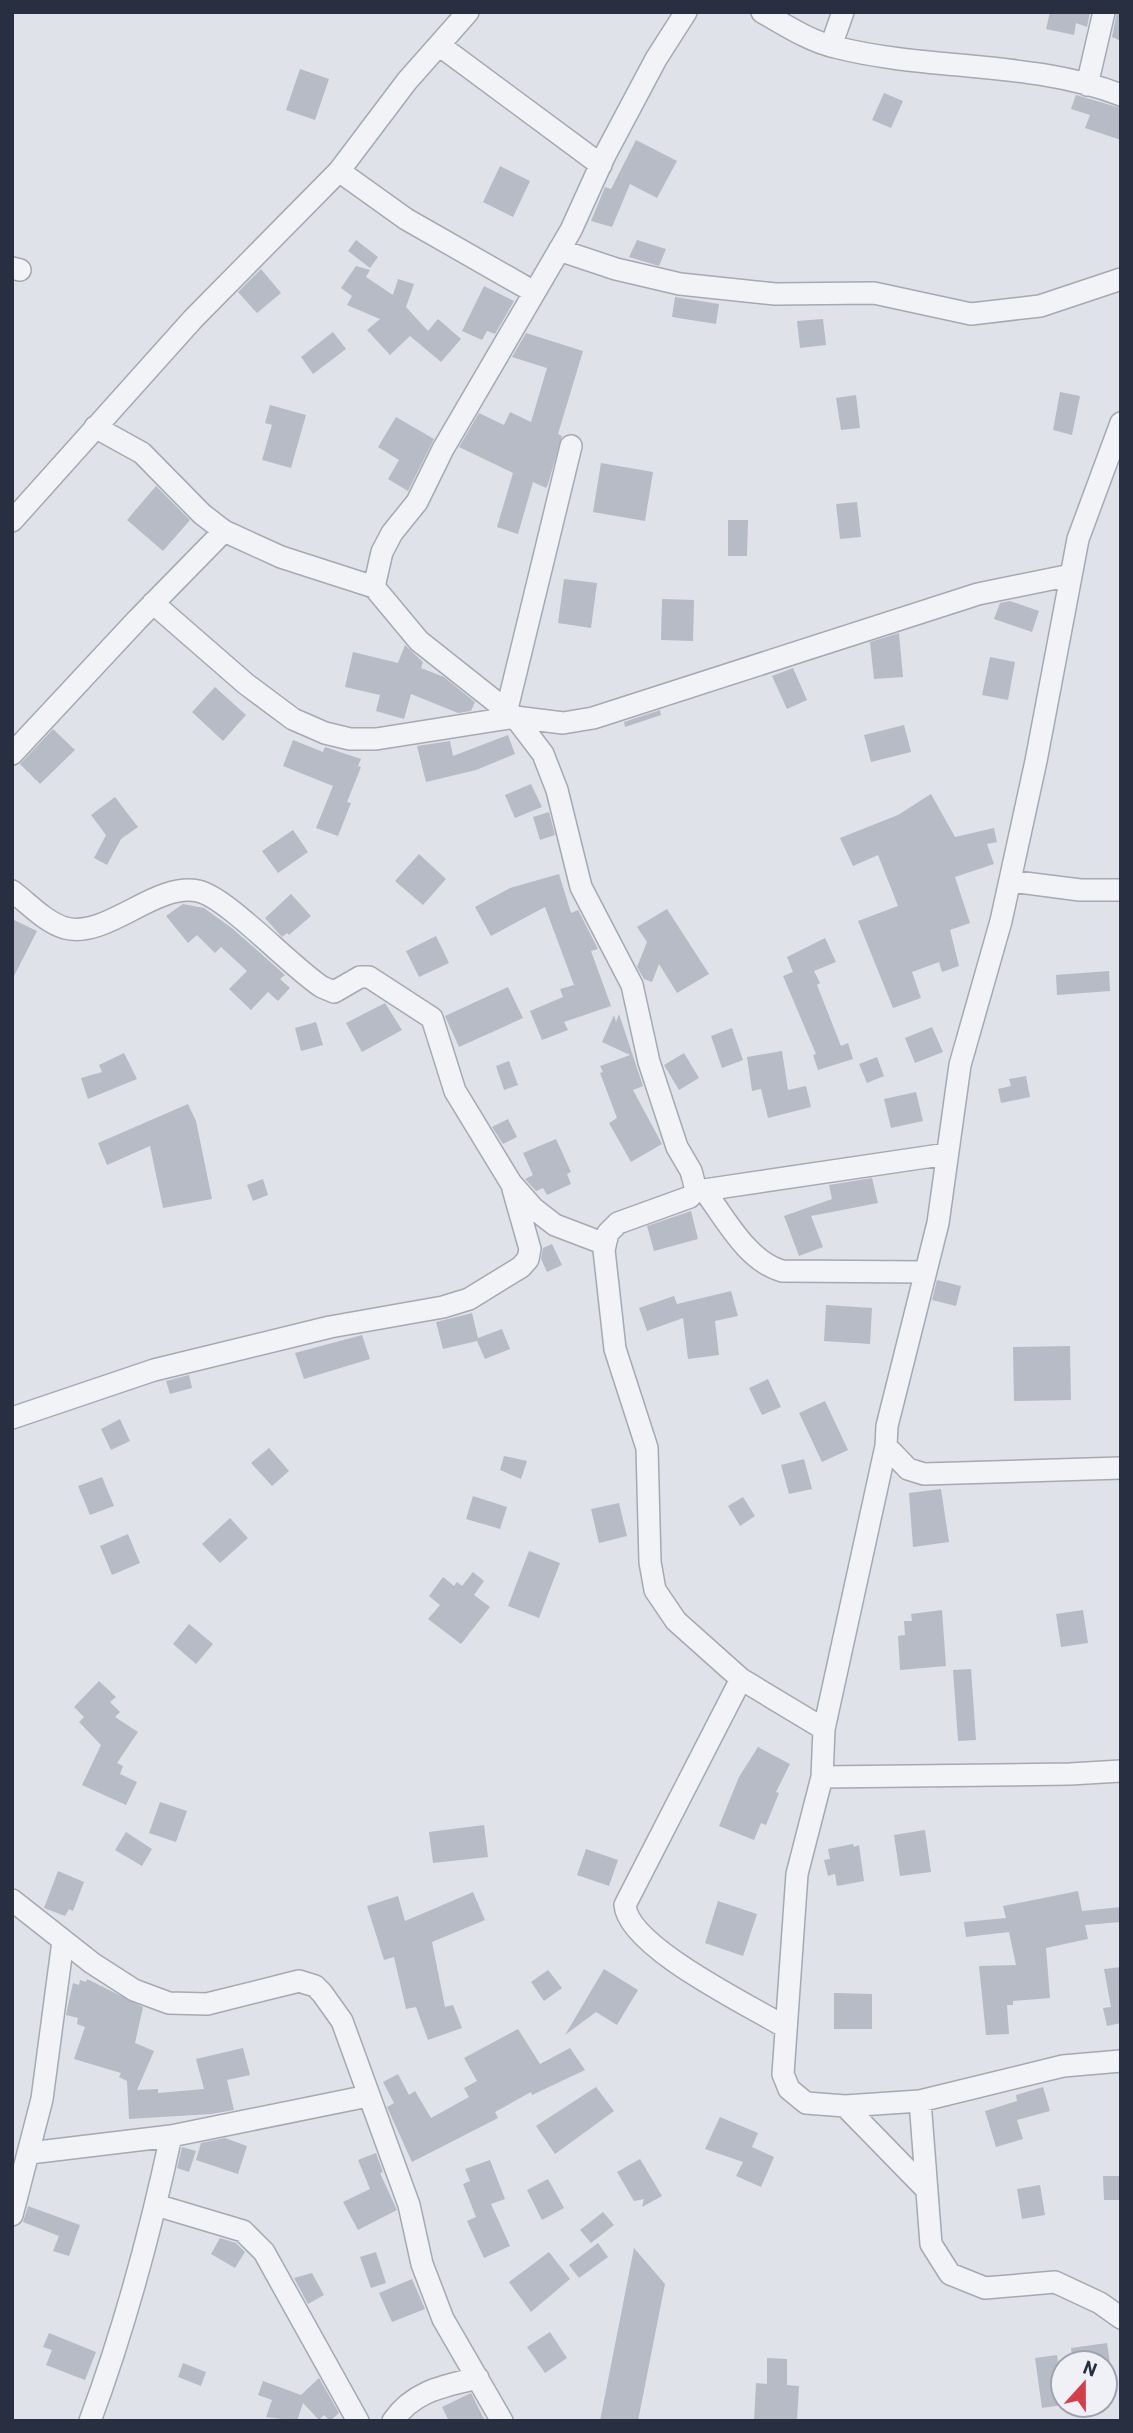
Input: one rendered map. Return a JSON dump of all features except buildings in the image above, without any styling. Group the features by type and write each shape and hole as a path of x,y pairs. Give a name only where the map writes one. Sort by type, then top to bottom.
{"street":[{"path":"12,521 193,319 338,171 468,12"},
{"path":"374,587 382,552 392,533 417,502 443,449 559,250 656,59 686,12"},
{"path":"762,12 831,46 884,57 978,67 1087,85 1121,95"},
{"path":"831,46 843,12"},
{"path":"1087,85 1104,12"},
{"path":"439,45 601,165"},
{"path":"338,171 406,219 534,292"},
{"path":"559,250 616,269 680,284 775,294 874,293 971,314 1040,306 1121,279"},
{"path":"1121,423 1078,538 1010,881 960,1065 938,1223 887,1426 887,1447 824,1728 822,1777 797,1874 783,2074 789,2089 806,2103 845,2106 920,2101 1063,2066 1121,2061"},
{"path":"95,427 142,453 202,514 225,531 281,557 374,587 419,641 511,713 543,754 557,790 581,887 632,985 649,1062 677,1147 700,1190 741,1240 769,1267 782,1271 925,1272"},
{"path":"511,713 570,446"},
{"path":"12,754 153,603 225,531"},
{"path":"153,603 246,684 293,719 325,733 349,739 376,739 511,713 563,723 593,718 978,594 1071,575"},
{"path":"1010,881 1080,890 1121,890"},
{"path":"12,891 44,917 66,928 89,928 180,891 199,891 220,902 321,987 334,992 360,978 369,977 386,985 432,1018 455,1091 511,1183 533,1208 555,1225 606,1244"},
{"path":"824,1728 741,1679 676,1621 655,1590 650,1563 648,1448 615,1349 607,1284 608,1233 618,1223 690,1197 700,1190 947,1154"},
{"path":"12,1419 153,1370 330,1326 443,1307 469,1299 521,1267 528,1259 530,1249 511,1183"},
{"path":"887,1447 908,1469 925,1474 1121,1468"},
{"path":"741,1679 625,1905 626,1918 640,1937 685,1968 785,2026"},
{"path":"822,1777 1121,1771"},
{"path":"12,1900 63,1941 134,1990 169,2003 207,2004 264,1992 284,1982 299,1981 315,1986 342,2021 409,2205 422,2264 443,2319 502,2421"},
{"path":"12,2215 42,2099 63,1941"},
{"path":"30,2153 171,2136 368,2096"},
{"path":"920,2101 931,2244 950,2274 985,2288 1055,2282 1100,2303 1121,2318"},
{"path":"845,2106 926,2189"},
{"path":"90,2421 120,2342 171,2136"},
{"path":"156,2205 243,2231 264,2252 358,2421"},
{"path":"393,2421 402,2407 422,2393 478,2378"}]}
